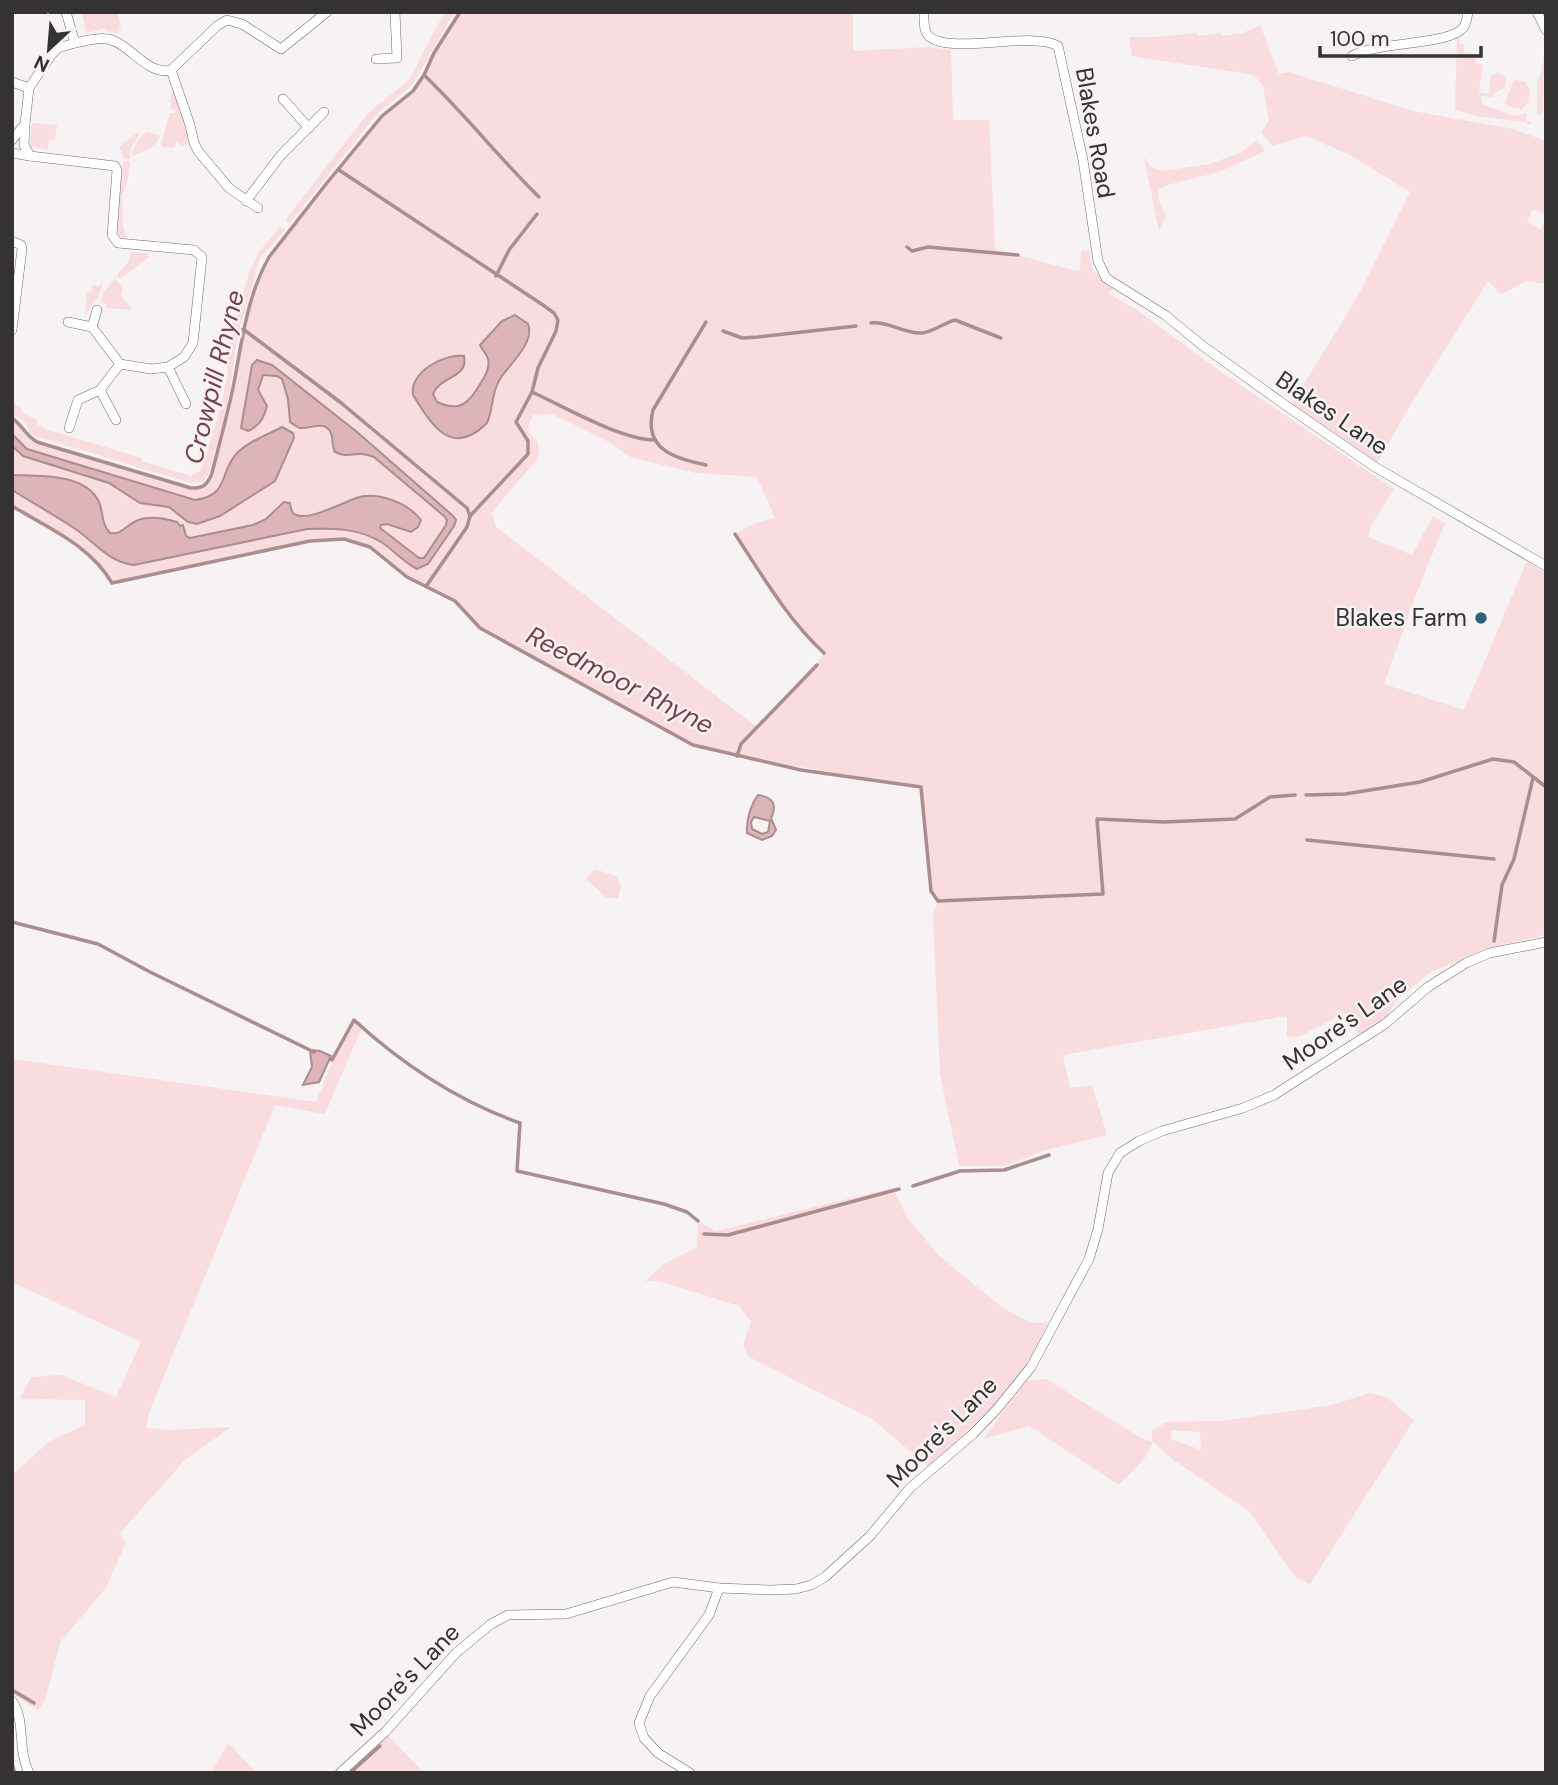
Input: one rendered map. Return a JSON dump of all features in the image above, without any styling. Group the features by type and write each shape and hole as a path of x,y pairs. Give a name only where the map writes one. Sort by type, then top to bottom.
{"street":[{"path":"66,12 75,43"},
{"path":"30,156 24,145 29,88 58,48 108,39 121,44 155,70 162,72 171,70 227,16 281,49 327,12"},
{"path":"376,59 401,57 396,12"},
{"name":"Blakes Road","path":"924,12 926,32 933,39 946,43 1042,40 1058,46 1077,125 1098,261 1107,278"},
{"path":"1352,56 1365,49 1417,43 1460,31 1466,23 1468,12"},
{"path":"1537,12 1546,30"},
{"path":"171,70 198,151 229,188 258,208"},
{"path":"12,82 22,83 29,88"},
{"path":"284,99 309,128"},
{"path":"246,201 281,155 324,112"},
{"path":"12,140 25,124"},
{"path":"12,153 115,166 117,170 113,240 118,243 194,250 202,257 193,343 184,357 168,367 151,369 120,364 92,327 68,322"},
{"path":"12,241 21,245 22,249 13,334"},
{"name":"Blakes Lane","path":"1107,278 1165,315 1284,405 1375,467 1546,566"},
{"path":"92,327 97,310"},
{"path":"69,428 78,400 100,390 120,364"},
{"path":"168,367 186,404"},
{"path":"100,390 117,420"},
{"name":"Moore's Lane","path":"340,1773 385,1732 456,1653 475,1635 499,1619 520,1614 566,1614 673,1582 719,1588 796,1589 825,1577 870,1536 910,1488 944,1461 997,1409 1031,1367 1089,1259 1098,1228 1108,1173 1120,1153 1152,1135 1243,1108 1274,1095 1385,1024 1428,987 1466,963 1490,953 1546,942"},
{"path":"690,1773 657,1753 644,1738 639,1723 650,1696 709,1615 719,1588"},
{"path":"12,1701 19,1712 22,1752 29,1773"}],"shaded area":[{"path":"82,12 117,12 121,27 117,34 107,31 106,28 86,33"},
{"path":"447,12 454,12 413,84 376,115 289,224 286,219 368,113 409,80"},
{"path":"460,12 853,12 853,51 929,47 951,50 953,120 989,120 995,249 1076,271 1080,270 1081,251 1089,250 1093,272 1098,273 1112,289 1109,294 1137,310 1224,374 1394,489 1370,528 1368,537 1412,555 1433,516 1445,523 1384,684 1464,710 1527,561 1546,574 1546,935 1489,948 1431,972 1399,998 1383,1021 1360,1036 1345,1013 1298,1037 1287,1036 1287,1016 1063,1055 1070,1088 1092,1085 1107,1135 1046,1150 1005,1166 959,1166 940,1074 933,916 938,901 931,891 921,787 740,757 693,745 480,628 455,601 407,577 370,547 344,539 310,541 112,583 103,570 80,548 12,506 12,490 74,528 109,556 134,565 307,529 334,528 356,532 383,543 399,557 422,568 428,564 454,526 456,520 452,515 357,432 257,360 241,424 264,399 258,390 263,375 278,376 282,379 288,399 288,413 300,428 324,427 329,433 332,448 348,456 362,452 374,457 444,516 446,525 424,558 419,559 380,528 381,525 387,524 411,532 418,527 420,520 415,513 359,497 313,515 295,515 291,506 280,505 251,525 195,537 186,536 183,525 177,524 125,528 116,534 107,530 99,502 84,486 61,478 12,475 12,446 23,456 109,483 140,503 169,507 181,517 220,516 268,486 289,431 281,427 237,453 214,494 195,500 27,449 12,434 12,418 37,442 191,488 204,485 212,473 226,420 250,305 269,257 382,116 413,91","holes":["524,320 530,329 528,337 496,385 487,416 480,428 465,439 436,427 413,395 415,379 440,360 449,378 442,381 434,391 434,399 443,405 461,405 477,392 487,374 489,362 480,345 493,330","552,414 609,442 630,457 696,473 757,477 775,518 753,524 735,534 787,611 824,653 816,665 757,727 496,527 492,512 539,457 538,442 529,433 528,425 533,415"]},
{"path":"1260,25 1279,74 1289,72 1413,111 1513,129 1546,141 1546,215 1533,209 1527,222 1541,229 1546,219 1546,284 1526,281 1501,295 1488,281 1375,467 1291,405 1359,294 1410,192 1350,155 1306,136 1273,146 1261,133 1269,120 1263,86 1254,75 1132,56 1129,37 1197,33 1198,36 1221,33 1222,36 1243,33"},
{"path":"1457,35 1460,44 1464,44 1464,53 1476,54 1475,63 1483,64 1479,92 1489,94 1490,77 1498,72 1506,77 1505,87 1493,97 1481,96 1482,104 1514,116 1527,113 1526,121 1531,122 1530,125 1455,110"},
{"path":"1544,53 1541,115 1537,114 1537,80 1541,73"},
{"path":"1514,80 1525,82 1530,89 1528,102 1522,109 1510,107 1505,102"},
{"path":"171,92 175,92 190,143 181,147 176,141 173,148 162,147 161,144 170,113 175,113 175,110 171,109"},
{"path":"32,123 57,125 55,140 49,140 48,150 30,146"},
{"path":"149,132 160,136 158,140 149,149 133,156 139,140"},
{"path":"140,133 131,147 130,159 124,158 119,147"},
{"path":"1257,140 1265,151 1219,172 1159,189 1158,199 1166,216 1159,231 1144,157 1150,166 1162,171 1210,164 1242,152"},
{"path":"123,161 130,162 122,197 123,228 127,239 119,235 117,228"},
{"path":"280,227 285,230 260,258 237,338 224,420 209,473 203,482 191,483 35,436 24,421 12,414 12,403 22,409 21,412 37,420 37,425 45,429 142,458 142,461 191,476 201,470 217,420 227,378 228,347 249,273 258,253"},
{"path":"131,252 148,253 149,257 120,279 117,275 129,261"},
{"path":"115,279 123,287 121,295 132,310 107,308 107,305 101,302 104,292"},
{"path":"92,285 103,285 96,301 94,300 85,317 87,293 92,291"},
{"path":"515,315 528,324 528,338 521,352 498,382 487,423 475,433 463,438 444,434 413,395 417,379 438,361 464,356 462,369 433,394 437,402 446,405 459,406 465,403 478,388 488,368 487,357 480,345 502,321"},
{"path":"257,360 272,365 357,432 452,515 456,520 454,526 428,564 417,569 386,545 354,531 307,529 134,565 109,556 74,528 12,490 12,475 48,476 73,481 93,493 110,533 121,531 141,519 156,518 183,525 186,536 190,538 253,525 266,519 284,502 290,503 293,513 306,516 364,496 382,497 400,503 421,520 418,527 411,532 387,524 381,525 380,528 419,558 424,558 446,525 444,516 374,457 335,452 326,427 300,428 290,422 288,399 282,379 263,375 258,390 267,406 264,414 252,429 248,431 241,428 252,365"},
{"path":"282,427 293,433 294,438 275,481 220,516 197,524 188,522 169,507 140,503 109,483 23,456 12,446 12,434 27,449 195,500 214,494 237,453"},
{"path":"758,795 770,799 774,805 771,818 776,830 772,836 762,840 747,833 748,818","holes":["754,817 770,821 768,832 762,834 752,829 751,822"]},
{"path":"594,869 616,876 621,886 618,898 607,898 586,879"},
{"path":"354,1018 362,1027 325,1114 275,1105 149,1413 146,1428 169,1430 231,1427 185,1460 119,1534 126,1542 106,1588 61,1641 44,1703 38,1710 12,1694 12,1475 50,1441 85,1425 85,1400 20,1399 31,1377 61,1375 116,1397 141,1342 12,1282 12,1059 316,1102"},
{"path":"310,1050 331,1056 319,1082 303,1085 312,1067"},
{"path":"893,1188 907,1217 938,1255 1003,1308 1031,1323 1048,1322 1030,1363 980,1421 929,1467 872,1419 749,1357 743,1345 751,1322 739,1306 659,1281 645,1281 664,1264 697,1247 698,1221 716,1231"},
{"path":"1046,1379 1141,1438 1152,1442 1152,1431 1166,1422 1222,1421 1332,1405 1370,1393 1386,1397 1414,1420 1310,1584 1295,1577 1250,1512 1171,1458 1153,1442 1144,1459 1119,1485 1029,1426 983,1439 1026,1381","holes":["1171,1430 1200,1432 1201,1450 1171,1439"]},
{"path":"385,1732 424,1773 339,1773"},
{"path":"228,1743 257,1773 211,1773"}],"waterway":[{"name":"Crowpill Rhyne","path":"12,418 37,442 191,488 204,485 212,473 226,420 250,305 269,257 382,116 413,91 460,12"},
{"path":"424,75 539,197"},
{"path":"339,170 543,305 554,313 558,320 556,331 538,368 532,392 516,422 528,441 528,454 470,516"},
{"path":"496,276 509,250 537,214"},
{"path":"907,247 912,251 928,247 1018,255"},
{"path":"871,323 922,333 955,320 1001,338"},
{"path":"706,322 653,410 651,424 657,443 664,450 706,465"},
{"path":"723,331 742,338 856,326"},
{"path":"243,329 340,402 467,508 470,516 467,527 427,585"},
{"path":"532,392 609,428 655,440"},
{"name":"Reedmoor Rhyne","path":"12,506 80,548 103,570 112,583 310,541 344,539 370,547 407,577 455,601 480,628 693,745 801,770 921,787 931,891 938,901 1103,894 1097,819 1164,822 1235,819 1270,797 1295,795"},
{"path":"735,534 787,612 824,653"},
{"path":"737,756 741,744 817,665"},
{"name":"Reedmoor Rhyne","path":"1306,795 1345,794 1420,782 1493,759 1514,762 1546,787"},
{"path":"1494,941 1502,885 1514,859 1533,778"},
{"path":"1307,840 1494,859"},
{"path":"12,922 98,944 314,1052"},
{"path":"330,1059 332,1060 354,1020 391,1052 432,1080 475,1104 520,1123 517,1171 664,1204 687,1212 698,1221"},
{"path":"913,1186 960,1171 1004,1170 1049,1155"},
{"path":"704,1234 728,1235 899,1189"},
{"path":"12,1690 34,1703"},
{"path":"350,1773 380,1746"},
{"path":"12,1764 15,1773"}],"place":[{"name":"Blakes Farm","path":"1481,618"}]}
